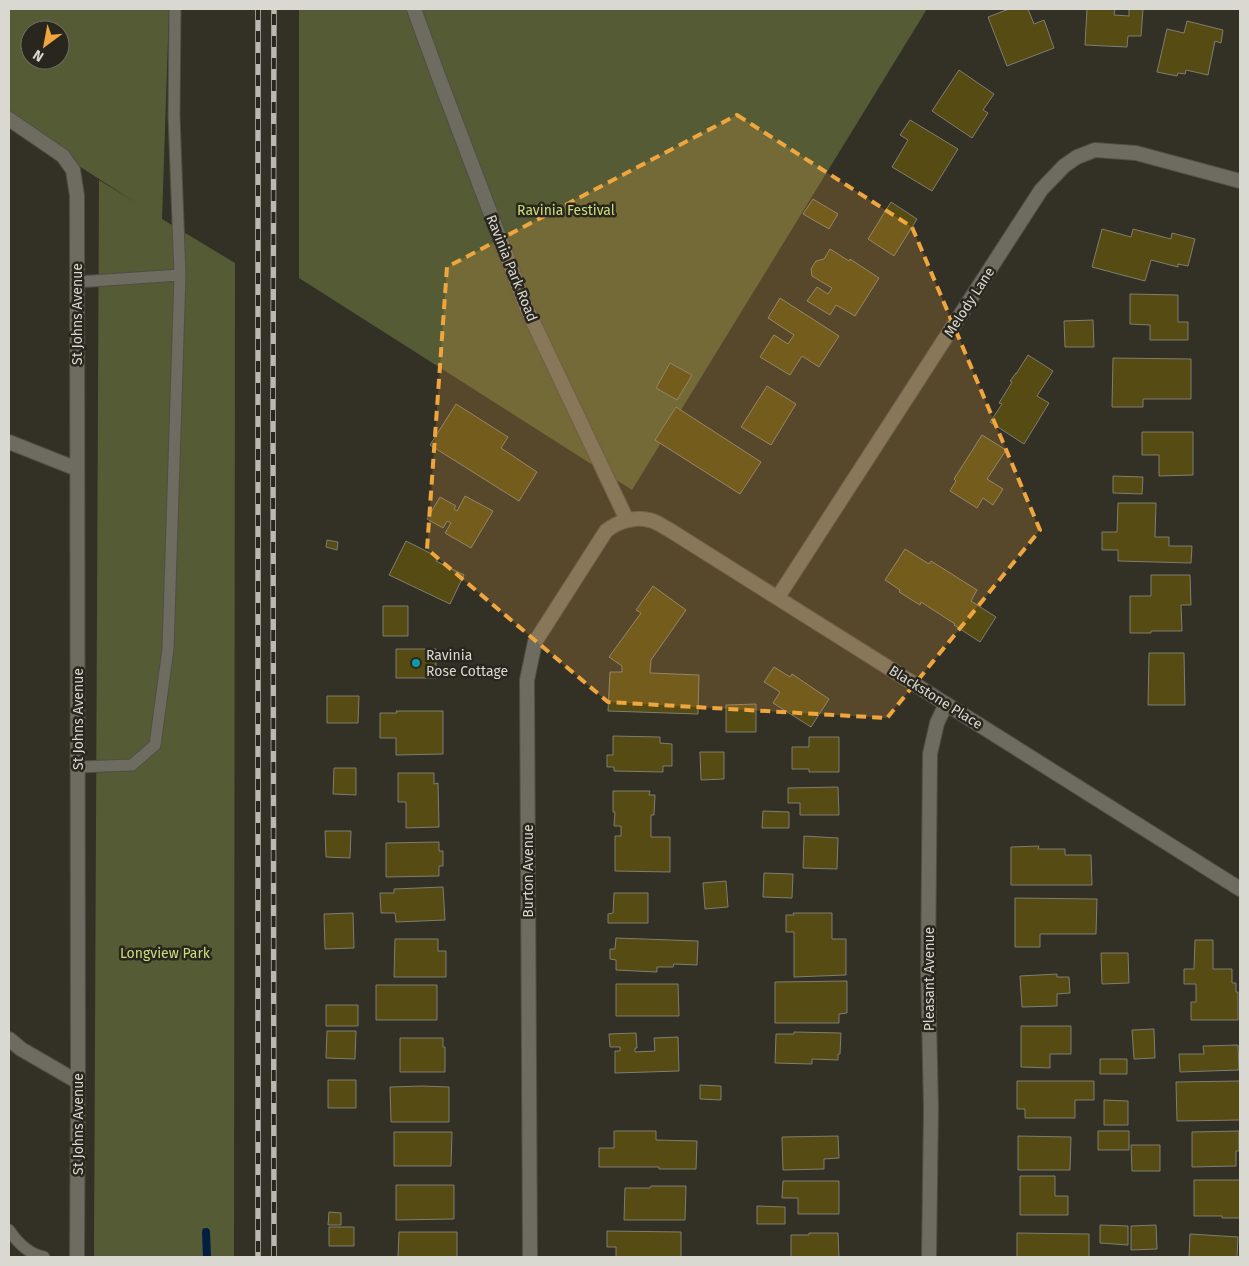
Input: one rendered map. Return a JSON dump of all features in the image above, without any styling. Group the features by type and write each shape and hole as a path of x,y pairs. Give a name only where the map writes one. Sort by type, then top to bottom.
{"street":[{"name":"Ravinia Park Road","path":"414,9 526,307 627,520"},
{"name":"St Johns Avenue","path":"9,119 63,156 74,170 77,196 77,1257"},
{"name":"Melody Lane","path":"778,597 1041,190 1064,166 1078,157 1095,150 1136,152 1240,181"},
{"path":"9,442 77,469"},
{"name":"Blackstone Place","path":"627,520 648,519 668,528 1240,889"},
{"name":"Burton Avenue","path":"530,1257 527,680 535,642 606,531 614,525 627,520"},
{"name":"Pleasant Avenue","path":"929,1257 931,1108 928,962 930,754 937,724 946,704"},
{"path":"9,1039 21,1049 78,1082"}],"lane":[{"path":"78,766 132,765 155,745 168,648 180,275 174,116 176,9"},
{"path":"77,282 180,275"},
{"path":"9,1230 15,1240 26,1249 38,1256 44,1257"}],"highlighted area":[{"path":"737,115 912,227 1040,530 887,718 608,702 427,549 447,267"}],"green space":[{"name":"Longview Park","path":"9,9 169,9 162,219 235,263 234,1257 94,1257 99,180 138,204 9,121"},
{"name":"Ravinia Festival","path":"299,9 927,9 632,490 299,278"}],"building":[{"path":"1009,9 1028,9 1034,24 1044,20 1054,48 1007,66 988,17"},
{"path":"1087,9 1115,9 1114,15 1129,16 1129,9 1143,9 1141,36 1128,36 1127,47 1085,45"},
{"path":"1187,21 1223,30 1221,43 1215,41 1208,75 1186,70 1185,74 1178,73 1177,76 1157,72 1167,29 1184,33"},
{"path":"959,70 994,94 983,110 988,113 972,138 932,111"},
{"path":"910,120 958,149 932,191 892,167 908,140 900,135"},
{"path":"813,199 838,214 829,229 803,214"},
{"path":"891,202 917,219 894,256 868,239"},
{"path":"1102,229 1131,237 1133,229 1171,239 1172,233 1195,239 1188,266 1178,264 1178,267 1151,260 1145,281 1092,267"},
{"path":"830,249 849,261 850,259 879,278 855,316 836,305 830,315 807,301 817,287 828,294 832,288 812,276 811,269 816,261 824,259"},
{"path":"1130,294 1178,295 1178,322 1188,322 1188,340 1150,340 1150,325 1130,324"},
{"path":"780,298 839,336 819,367 802,356 790,375 760,357 774,335 788,344 794,335 768,318"},
{"path":"1093,320 1094,347 1065,347 1064,321"},
{"path":"1028,355 1053,371 1037,396 1049,403 1024,444 990,422 1002,404 999,403 1012,382 1010,381"},
{"path":"1113,358 1191,359 1191,399 1143,399 1143,407 1112,407"},
{"path":"670,363 692,375 677,400 656,388"},
{"path":"767,386 796,404 771,445 741,427"},
{"path":"456,404 508,437 501,448 537,472 519,501 430,445"},
{"path":"676,407 761,462 740,494 655,440"},
{"path":"1142,432 1193,432 1193,475 1159,476 1159,455 1142,455"},
{"path":"982,435 1006,450 987,479 1003,489 993,505 983,498 977,508 950,491 956,481 954,479"},
{"path":"1113,476 1143,477 1142,494 1113,493"},
{"path":"465,496 493,511 471,548 445,533 451,523 447,521 443,528 427,519 440,497 456,506 454,509 457,511"},
{"path":"1118,503 1156,503 1155,537 1169,537 1169,546 1192,546 1191,563 1118,561 1118,550 1102,550 1102,532 1117,532"},
{"path":"327,540 338,542 337,550 326,547"},
{"path":"406,541 438,557 436,561 464,575 450,604 389,575"},
{"path":"905,549 929,564 931,561 977,590 971,601 996,617 980,642 921,602 920,605 899,592 900,590 885,580"},
{"path":"1151,575 1190,575 1191,605 1181,605 1182,631 1130,633 1130,596 1151,596"},
{"path":"653,586 686,610 651,660 650,673 699,675 698,714 608,711 610,672 622,672 622,666 609,657 641,613 636,610"},
{"path":"383,606 408,606 408,636 383,636"},
{"name":"Ravinia Rose Cottage","path":"396,649 436,649 436,678 396,678"},
{"path":"1149,653 1184,653 1185,705 1148,705"},
{"path":"774,667 790,677 792,674 829,699 811,727 773,703 780,692 764,682"},
{"path":"327,696 359,696 358,723 327,723"},
{"path":"756,704 756,732 726,732 726,705"},
{"path":"396,711 443,711 443,754 396,755 396,738 380,738 380,713 397,713"},
{"path":"613,736 660,737 660,743 672,744 672,766 663,766 663,772 614,771 614,767 607,767 607,755 613,755"},
{"path":"809,737 839,737 839,772 809,772 809,769 792,769 792,747 809,747"},
{"path":"700,752 724,752 724,779 701,780"},
{"path":"334,768 356,768 356,795 333,794"},
{"path":"398,773 434,773 434,784 438,783 439,827 406,828 406,802 398,802"},
{"path":"838,787 839,815 800,815 800,803 788,803 788,788"},
{"path":"613,791 650,791 649,795 655,795 654,815 651,815 651,837 670,837 670,872 615,871 615,836 621,836 621,826 614,826"},
{"path":"763,811 789,812 789,828 762,828"},
{"path":"325,831 351,831 350,858 326,857"},
{"path":"804,836 838,838 837,869 803,868"},
{"path":"439,842 439,851 443,851 443,866 439,866 439,876 386,877 386,843"},
{"path":"1039,846 1038,849 1065,849 1065,855 1091,855 1092,885 1011,885 1011,847"},
{"path":"764,873 793,874 792,898 763,897"},
{"path":"726,881 728,907 705,909 703,883"},
{"path":"443,887 445,920 396,922 395,913 381,913 380,893 394,893 394,889"},
{"path":"614,893 648,893 648,923 608,923 608,914 613,913"},
{"path":"1015,898 1097,899 1096,934 1040,934 1040,947 1015,947"},
{"path":"353,913 354,948 325,949 324,914"},
{"path":"793,913 832,913 832,939 846,939 846,975 794,977 794,932 786,932 786,915 794,915"},
{"path":"616,938 698,941 697,965 674,964 673,967 657,967 657,972 616,970 616,960 610,959 610,949 615,949"},
{"path":"395,939 438,939 438,951 446,951 446,977 394,977"},
{"path":"1195,940 1213,940 1213,969 1232,969 1232,983 1236,983 1236,992 1238,992 1238,1020 1191,1020 1191,1002 1196,1002 1196,984 1184,984 1184,969 1194,969"},
{"path":"1101,953 1128,953 1129,983 1102,984"},
{"path":"1057,974 1057,977 1069,977 1070,993 1057,994 1057,1006 1022,1007 1020,976"},
{"path":"847,981 847,1013 839,1014 839,1023 775,1023 775,982"},
{"path":"616,984 678,984 679,1016 616,1016"},
{"path":"376,985 437,985 437,1020 376,1020"},
{"path":"326,1005 358,1005 358,1026 326,1026"},
{"path":"1021,1026 1071,1026 1071,1054 1050,1054 1050,1068 1021,1067"},
{"path":"1154,1029 1155,1058 1134,1059 1132,1030"},
{"path":"327,1031 356,1031 355,1059 326,1058"},
{"path":"794,1032 841,1033 838,1060 812,1059 812,1064 775,1063 776,1034 794,1034"},
{"path":"636,1033 637,1048 635,1048 635,1052 655,1051 654,1038 678,1037 679,1071 615,1073 615,1051 620,1051 620,1047 610,1047 609,1034"},
{"path":"400,1038 443,1038 445,1072 400,1072"},
{"path":"1238,1045 1239,1070 1180,1072 1179,1054 1204,1054 1203,1046"},
{"path":"1100,1059 1127,1059 1127,1074 1100,1074"},
{"path":"328,1080 356,1080 356,1108 328,1108"},
{"path":"1017,1081 1094,1081 1094,1100 1075,1100 1075,1118 1025,1118 1025,1109 1017,1109"},
{"path":"1240,1081 1240,1120 1177,1121 1176,1082"},
{"path":"700,1085 721,1086 721,1100 700,1099"},
{"path":"390,1087 449,1087 449,1122 391,1122"},
{"path":"1104,1100 1128,1101 1128,1125 1104,1125"},
{"path":"614,1131 656,1131 656,1140 697,1141 696,1169 599,1167 599,1148 614,1148"},
{"path":"1098,1131 1129,1131 1129,1150 1098,1150"},
{"path":"1239,1131 1239,1151 1236,1151 1236,1166 1192,1167 1192,1132"},
{"path":"394,1132 452,1132 451,1166 394,1166"},
{"path":"838,1136 839,1158 824,1159 824,1169 783,1170 782,1137"},
{"path":"1018,1136 1071,1137 1070,1170 1018,1170"},
{"path":"1131,1145 1160,1145 1160,1171 1132,1171"},
{"path":"1020,1176 1055,1176 1055,1196 1068,1196 1068,1215 1020,1215"},
{"path":"1194,1180 1240,1180 1240,1218 1194,1216"},
{"path":"783,1181 839,1181 839,1214 798,1214 798,1198 782,1198"},
{"path":"396,1185 454,1185 454,1219 396,1220"},
{"path":"651,1186 686,1186 685,1220 624,1220 625,1188 650,1188"},
{"path":"757,1206 785,1207 785,1224 757,1224"},
{"path":"329,1212 341,1213 341,1225 328,1225"},
{"path":"1100,1225 1128,1226 1128,1245 1100,1243"},
{"path":"1156,1225 1157,1249 1131,1250 1131,1226"},
{"path":"329,1227 354,1227 354,1246 329,1246"},
{"path":"607,1231 681,1232 681,1257 616,1257 616,1247 607,1247"},
{"path":"399,1232 457,1232 457,1257 398,1257"},
{"path":"809,1233 838,1233 839,1257 791,1257 791,1235 809,1235"},
{"path":"1017,1233 1089,1234 1089,1257 1017,1257"},
{"path":"1190,1234 1238,1237 1237,1257 1189,1257"}],"waterway":[{"path":"206,1232 207,1257"}],"railway":[{"path":"258,9 258,1257"},
{"path":"274,9 274,1257"}],"place":[{"name":"Ravinia Rose Cottage","path":"416,663"}]}
